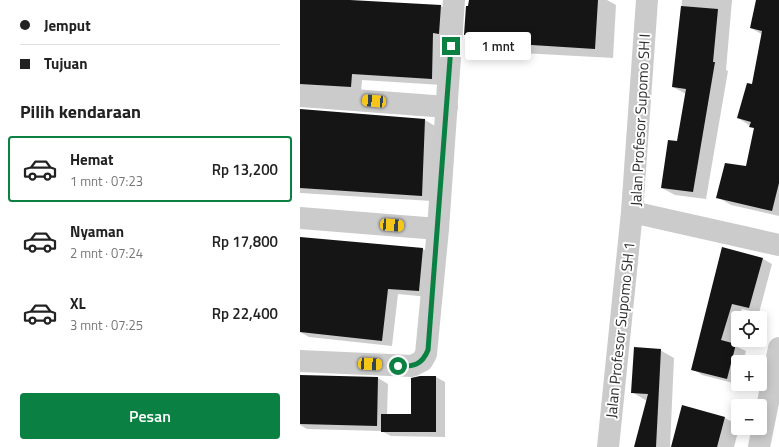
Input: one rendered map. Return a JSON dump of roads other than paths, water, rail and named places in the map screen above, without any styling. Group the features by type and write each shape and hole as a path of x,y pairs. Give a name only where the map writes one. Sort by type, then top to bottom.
{"street":[{"path":"300,361 412,366 422,361 428,350 454,0"},
{"name":"Jalan Profesor Supomo SH I","path":"647,0 632,212 779,245"},
{"path":"300,96 447,107"},
{"name":"Jalan Profesor Supomo SH 1","path":"608,447 632,212"},
{"path":"300,218 438,229"},
{"path":"759,447 771,428 779,348"}]}
